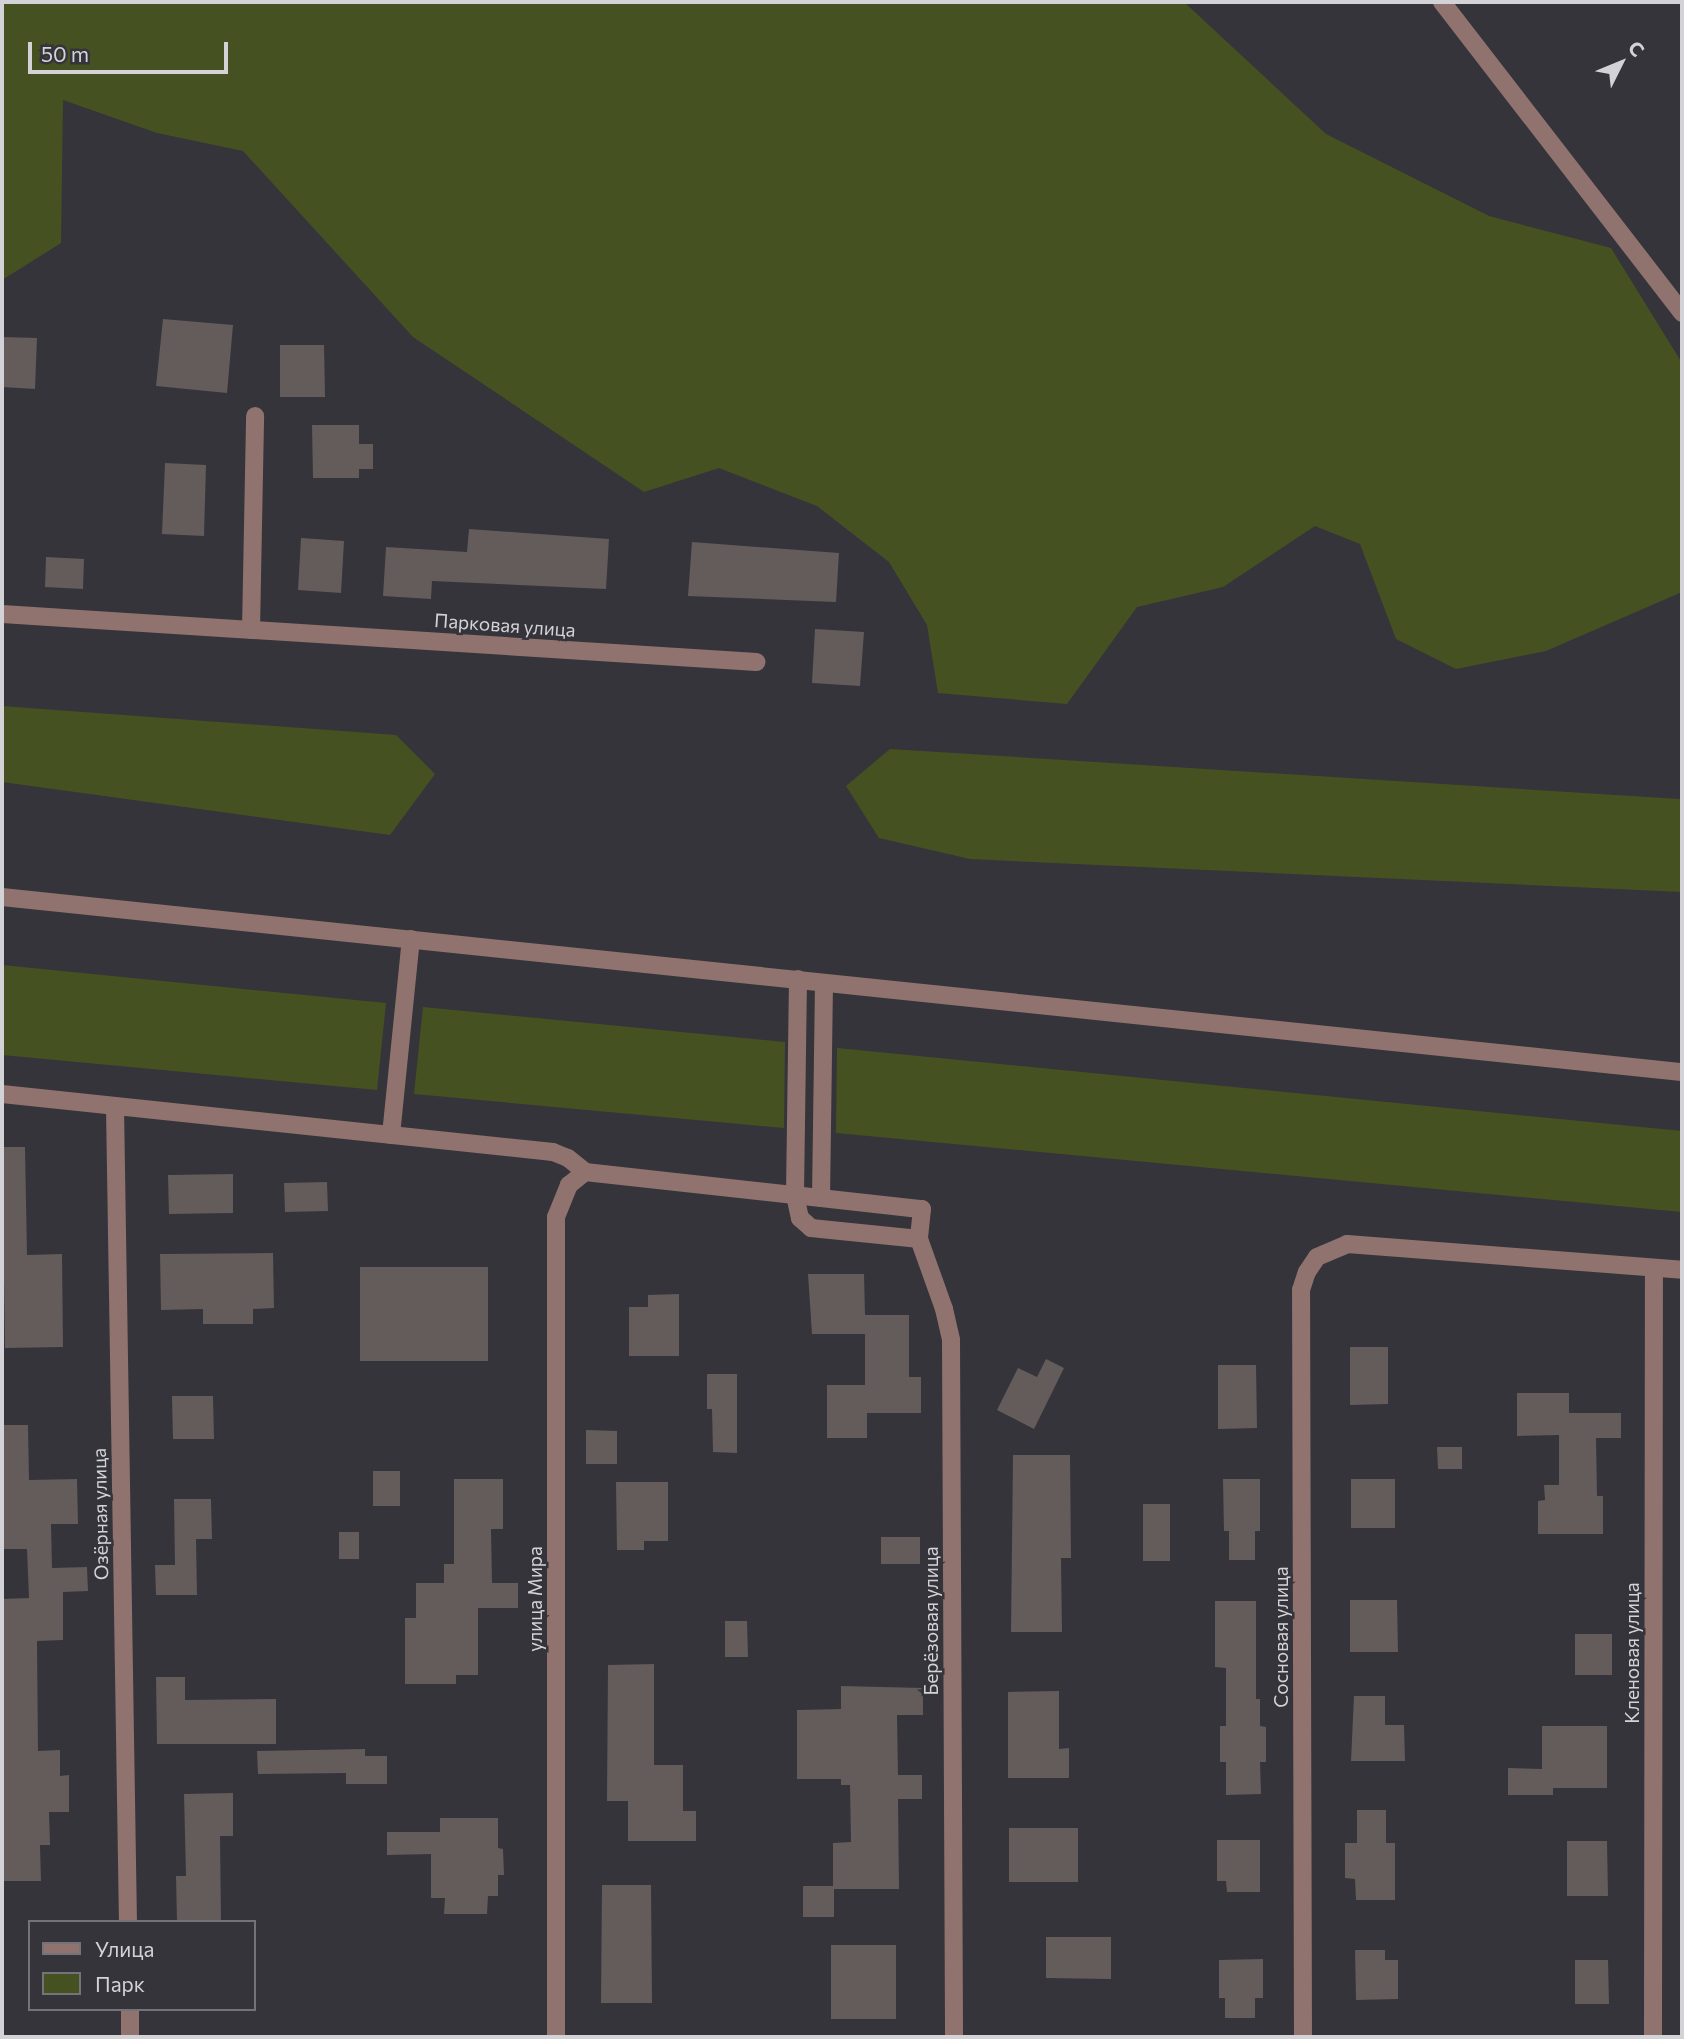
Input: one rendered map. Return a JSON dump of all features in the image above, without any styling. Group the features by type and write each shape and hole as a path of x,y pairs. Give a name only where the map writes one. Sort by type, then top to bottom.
{"street":[{"path":"1442,2 1682,313"},
{"path":"251,630 256,416"},
{"name":"Парковая улица","path":"2,614 756,662"},
{"path":"2,897 1682,1072"},
{"path":"390,1135 411,939"},
{"path":"798,979 795,1195 800,1218 811,1228 919,1240"},
{"path":"2,1094 553,1152 568,1158 585,1172 821,1198 824,982"},
{"name":"Озёрная улица","path":"115,1106 128,1920"},
{"name":"улица Мира","path":"556,2037 555,1217 569,1185 585,1172"},
{"name":"Берёзовая улица","path":"821,1198 922,1209 919,1240 944,1309 951,1340 954,2037"},
{"name":"Сосновая улица","path":"1303,2037 1301,1290 1307,1272 1317,1257 1347,1244 1654,1268"},
{"path":"1654,1268 1682,1270"},
{"name":"Кленовая улица","path":"1653,2037 1654,1268"},
{"path":"130,2011 130,2037"}],"green space":[{"path":"2,2 1184,2 1326,134 1489,216 1611,248 1682,363 1682,592 1546,651 1456,669 1396,639 1360,544 1315,526 1223,587 1137,607 1067,704 938,693 927,625 889,562 817,506 719,468 644,492 413,337 243,151 157,133 63,100 61,243 2,280"},
{"path":"2,706 396,735 435,774 390,835 2,782"},
{"path":"890,749 1680,799 1682,892 970,859 879,838 846,786"},
{"path":"2,965 386,1003 377,1090 2,1055"},
{"path":"423,1007 785,1042 784,1128 414,1094"},
{"path":"837,1048 1682,1131 1682,1212 836,1133"}],"building":[{"path":"163,319 233,325 227,393 156,386"},
{"path":"2,337 37,338 35,389 2,387"},
{"path":"280,345 324,345 325,397 280,397"},
{"path":"312,425 359,425 359,444 373,444 373,469 359,469 359,478 313,478"},
{"path":"165,463 206,465 204,536 162,534"},
{"path":"469,529 609,539 606,589 432,581 431,599 383,596 386,547 467,552"},
{"path":"301,538 344,541 341,593 298,590"},
{"path":"692,542 839,553 836,602 688,596"},
{"path":"46,557 84,559 83,589 45,587"},
{"path":"815,629 864,632 860,686 812,683"},
{"path":"2,1147 25,1147 27,1255 62,1254 63,1347 5,1348"},
{"path":"233,1174 233,1213 169,1214 168,1175"},
{"path":"327,1182 328,1211 285,1212 284,1183"},
{"path":"273,1253 274,1308 253,1309 253,1324 203,1324 203,1309 161,1310 160,1254"},
{"path":"360,1267 488,1267 488,1361 360,1361"},
{"path":"808,1274 864,1274 865,1315 909,1315 909,1377 921,1377 921,1413 867,1413 867,1438 827,1438 827,1385 865,1385 865,1334 812,1334"},
{"path":"679,1294 679,1356 629,1356 629,1307 648,1307 648,1295"},
{"path":"1350,1347 1388,1347 1388,1404 1350,1405"},
{"path":"1046,1359 1064,1368 1034,1429 997,1410 1018,1368 1037,1377"},
{"path":"1218,1365 1256,1365 1257,1428 1218,1429"},
{"path":"707,1374 737,1374 737,1453 713,1452 712,1409 707,1409"},
{"path":"1517,1393 1569,1393 1569,1413 1621,1413 1621,1438 1596,1438 1597,1496 1603,1496 1603,1534 1538,1534 1538,1501 1545,1500 1544,1485 1559,1485 1559,1435 1517,1436"},
{"path":"172,1396 213,1396 214,1439 173,1439"},
{"path":"2,1425 28,1425 29,1480 77,1479 78,1524 51,1524 52,1568 87,1567 88,1591 63,1592 63,1640 37,1641 38,1751 60,1750 60,1776 69,1775 69,1812 49,1812 50,1845 40,1845 41,1881 2,1881 2,1599 29,1598 27,1549 2,1549"},
{"path":"586,1430 617,1431 617,1464 586,1464"},
{"path":"1437,1447 1462,1447 1462,1469 1438,1469"},
{"path":"1013,1455 1070,1455 1071,1558 1061,1558 1062,1632 1011,1632"},
{"path":"373,1471 400,1471 400,1506 373,1506"},
{"path":"454,1479 503,1479 503,1529 491,1529 492,1583 518,1583 518,1608 478,1608 478,1675 456,1675 456,1684 405,1684 405,1618 416,1618 416,1583 444,1583 444,1564 454,1564"},
{"path":"1223,1479 1260,1479 1260,1531 1255,1531 1255,1560 1229,1560 1229,1531 1224,1531"},
{"path":"1351,1479 1395,1479 1395,1528 1351,1528"},
{"path":"616,1482 668,1482 668,1541 644,1541 644,1550 617,1550"},
{"path":"174,1499 211,1499 212,1539 196,1539 197,1595 156,1595 155,1565 175,1565"},
{"path":"1143,1504 1170,1504 1170,1561 1143,1561"},
{"path":"339,1532 359,1532 359,1559 339,1559"},
{"path":"881,1537 920,1537 920,1564 881,1564"},
{"path":"1350,1600 1397,1600 1398,1652 1350,1652"},
{"path":"1215,1601 1256,1601 1256,1699 1260,1699 1260,1726 1266,1727 1266,1762 1260,1762 1261,1794 1226,1795 1226,1762 1220,1762 1220,1726 1226,1726 1226,1668 1215,1667"},
{"path":"725,1621 747,1621 748,1657 725,1657"},
{"path":"1575,1634 1612,1634 1612,1675 1575,1675"},
{"path":"654,1664 654,1765 683,1765 683,1811 696,1811 696,1841 628,1841 628,1801 607,1801 608,1665"},
{"path":"156,1677 185,1677 185,1700 276,1699 276,1744 157,1744"},
{"path":"841,1686 923,1688 923,1715 897,1715 898,1775 922,1775 922,1799 898,1799 899,1889 834,1889 834,1917 803,1917 803,1886 833,1886 833,1843 851,1842 850,1785 841,1785 841,1779 797,1779 797,1710 841,1709"},
{"path":"1059,1691 1059,1749 1069,1748 1069,1778 1008,1778 1008,1692"},
{"path":"1354,1696 1385,1696 1385,1725 1404,1725 1405,1761 1351,1761"},
{"path":"1542,1726 1607,1726 1607,1788 1553,1788 1553,1795 1508,1795 1508,1768 1542,1769"},
{"path":"365,1749 365,1756 387,1756 387,1784 346,1784 346,1773 258,1774 257,1751"},
{"path":"233,1793 233,1836 220,1836 221,1920 177,1920 176,1876 186,1876 184,1794"},
{"path":"1357,1810 1386,1810 1386,1843 1395,1843 1395,1900 1356,1900 1355,1879 1345,1878 1345,1843 1357,1843"},
{"path":"440,1818 498,1818 498,1848 503,1849 504,1875 498,1875 498,1896 488,1896 487,1914 444,1914 445,1898 431,1898 431,1854 387,1855 387,1832 440,1832"},
{"path":"1009,1828 1078,1828 1078,1882 1009,1882"},
{"path":"1217,1840 1260,1840 1260,1892 1227,1892 1226,1881 1217,1881"},
{"path":"1567,1841 1607,1841 1608,1896 1567,1896"},
{"path":"602,1885 651,1885 652,2003 601,2003"},
{"path":"1046,1937 1111,1937 1111,1979 1046,1978"},
{"path":"831,1945 896,1945 896,2019 831,2019"},
{"path":"1355,1950 1385,1950 1385,1960 1398,1960 1398,1999 1356,2000"},
{"path":"1263,1959 1263,1998 1255,1998 1255,2018 1225,2018 1225,1998 1219,1998 1219,1960"},
{"path":"1575,1960 1608,1960 1609,2004 1575,2004"}]}
